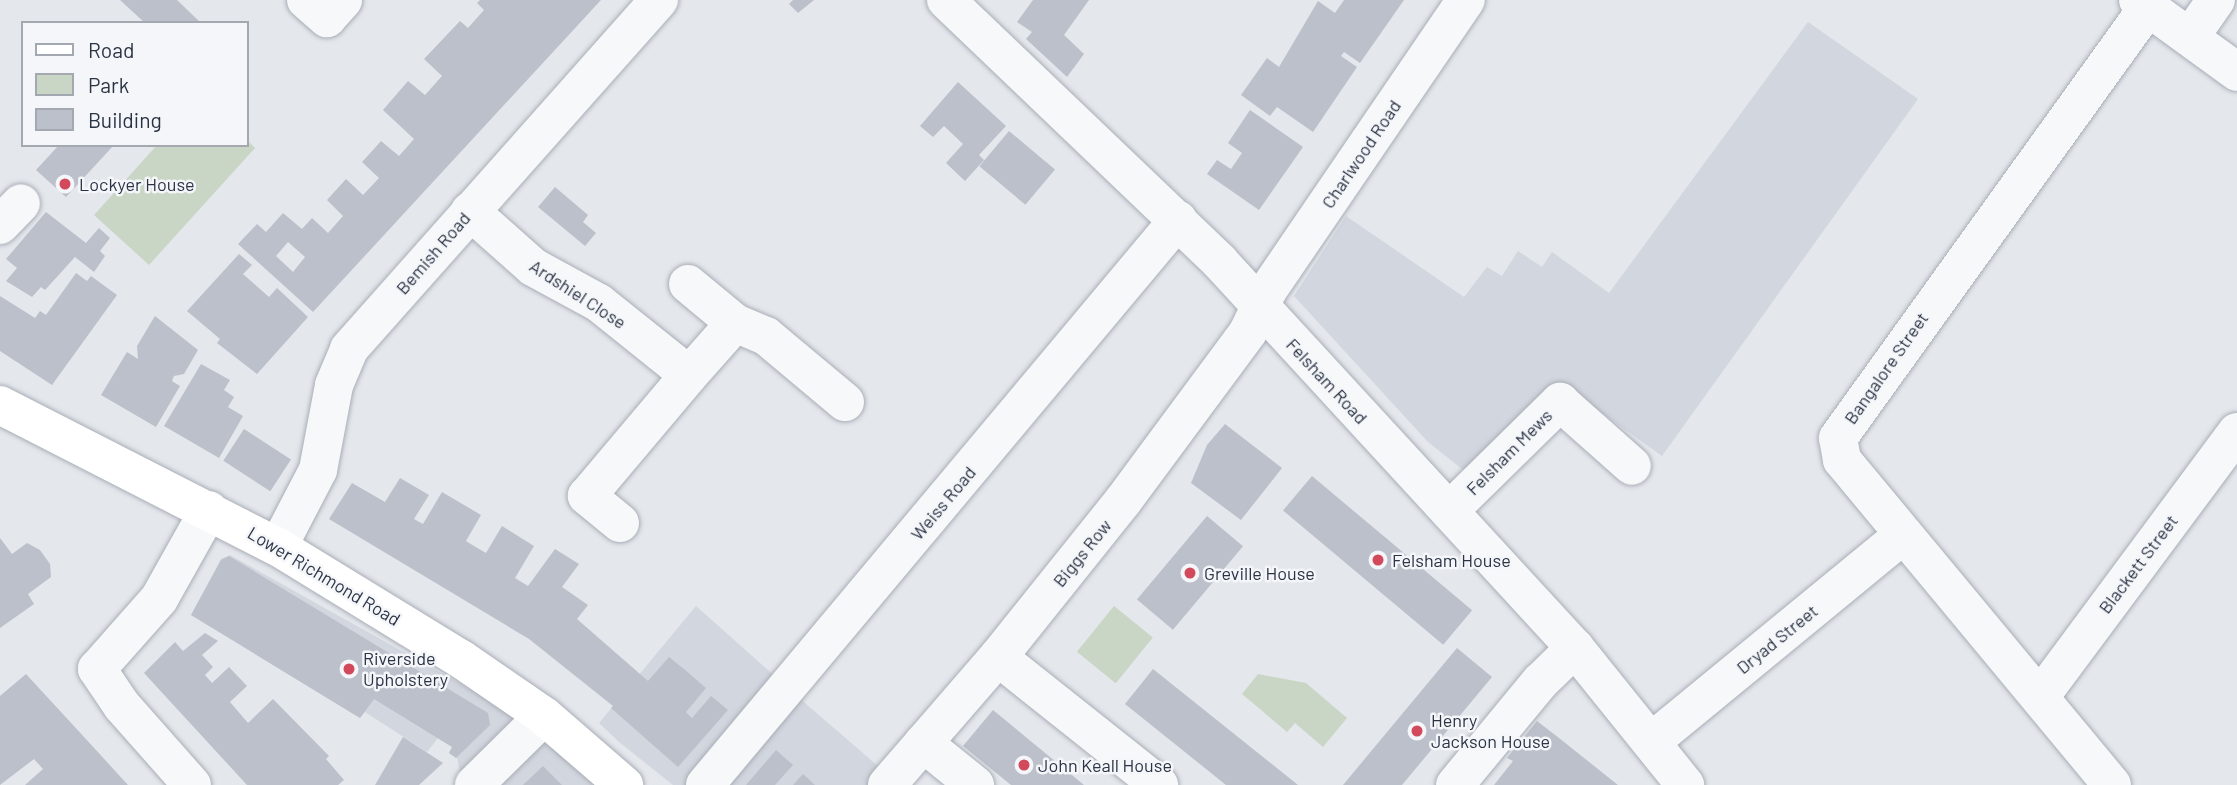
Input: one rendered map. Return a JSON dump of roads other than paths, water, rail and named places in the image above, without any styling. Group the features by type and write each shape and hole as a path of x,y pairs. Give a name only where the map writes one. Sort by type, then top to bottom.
{"main road":[{"name":"Lower Richmond Road","path":"0,405 278,547 461,659 544,716 624,785"}],"street":[{"path":"306,0 327,18 343,0"},
{"name":"Bemish Road","path":"278,547 317,470 334,385 349,349 659,0"},
{"name":"Charlwood Road","path":"1262,310 1273,282 1466,0"},
{"path":"2190,37 2216,0"},
{"path":"2143,3 2237,72"},
{"name":"Bangalore Street","path":"2112,785 1842,460 1838,438 2143,3"},
{"name":"Felsham Road","path":"958,4 1178,220 1575,648 1651,742 1680,784"},
{"name":"Ardshiel Close","path":"470,211 533,267 599,303 689,375"},
{"name":"Weiss Road","path":"705,785 1178,220"},
{"path":"688,284 735,323 766,335 845,402"},
{"name":"Biggs Row","path":"887,785 998,657 1123,501 1262,310"},
{"path":"620,523 587,496 735,323"},
{"name":"Felsham Mews","path":"1449,512 1560,402 1632,466"},
{"name":"Blackett Street","path":"2040,697 2237,432"},
{"path":"192,785 122,706 97,669 159,599 209,510"},
{"name":"Dryad Street","path":"1651,742 1903,535"},
{"path":"1455,785 1540,682 1575,648"},
{"path":"998,657 1159,785"},
{"path":"474,785 544,716"},
{"path":"923,744 975,785"}],"place":[{"name":"Lockyer House","path":"65,184"},
{"name":"Felsham House","path":"1378,560"},
{"name":"Greville House","path":"1190,573"},
{"name":"Riverside Upholstery","path":"349,669"},
{"name":"Henry Jackson House","path":"1417,731"},
{"name":"John Keall House","path":"1024,765"}]}
